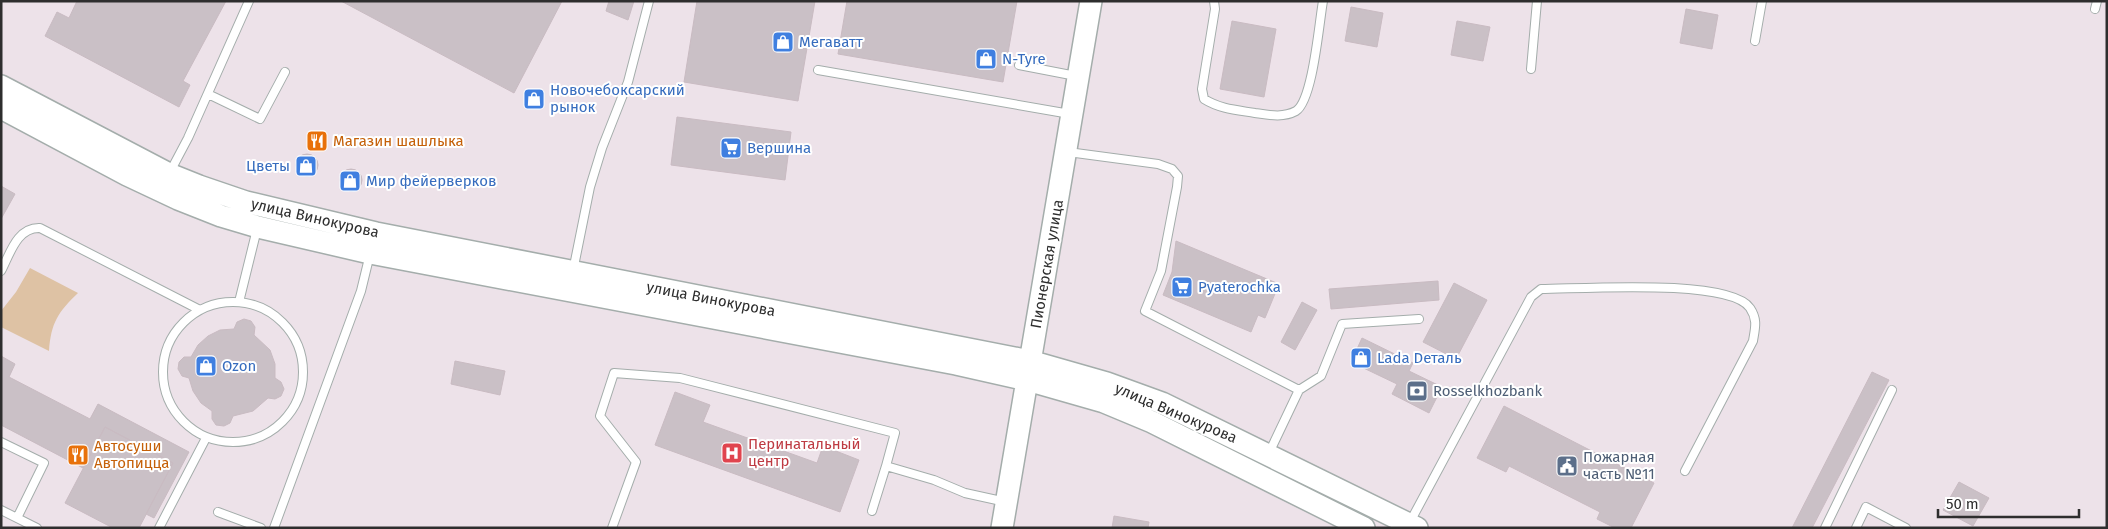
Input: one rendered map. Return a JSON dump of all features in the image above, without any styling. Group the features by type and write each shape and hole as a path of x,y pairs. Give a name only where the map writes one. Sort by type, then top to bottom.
{"main road":[{"name":"Пионерская улица","path":"1002,528 1091,1"},
{"name":"улица Винокурова","path":"1,86 169,174 246,202 373,243"},
{"name":"улица Винокурова","path":"1,108 178,199 221,216 258,227 373,243 571,281 956,364 1029,371 1107,383 1162,404 1413,526"},
{"name":"улица Винокурова","path":"1029,371 1152,422 1364,528"}],"lane":[{"path":"169,174 188,138 250,1"},
{"path":"571,281 590,187 602,148 628,82 649,1"},
{"path":"1214,1 1215,9 1202,89 1204,99 1216,107 1283,116 1296,110 1305,102 1311,79 1323,1"},
{"path":"1531,69 1537,1"},
{"path":"1755,41 1762,1"},
{"path":"1019,65 1078,77"},
{"path":"818,70 1072,114"},
{"path":"208,94 260,119 286,72"},
{"path":"1066,152 1158,164 1172,169 1178,176 1177,187 1161,271 1145,311 1299,390"},
{"path":"238,302 258,227"},
{"path":"1,271 20,236 28,230 40,228 200,310"},
{"path":"274,528 361,291 373,243"},
{"path":"1413,526 1531,297 1541,290 1688,288 1728,296 1749,306 1756,321 1753,341 1685,472"},
{"path":"225,302 238,302 266,310 278,318 292,334 300,353 303,368 299,396 285,420 262,436 248,441 220,442 206,438 189,428 175,414 166,396 162,376 163,363 171,338 188,318 200,310 225,302"},
{"path":"1268,454 1299,390 1321,376 1342,324 1420,319"},
{"path":"612,528 636,462 600,416 614,373 680,378 895,433 872,511"},
{"path":"1825,528 1892,390"},
{"path":"159,528 206,438"},
{"path":"1,442 44,463 17,518"},
{"path":"886,466 934,480 965,493 1007,502"},
{"path":"1856,528 1866,507 1906,528"},
{"path":"1,510 36,528"},
{"path":"218,512 261,528"}],"shaded area":[{"path":"30,268 78,293 65,306 54,325 49,351 1,327 1,311 16,292"}],"building":[{"path":"77,1 226,1 183,81 190,85 179,107 45,36 57,12 69,18"},
{"path":"341,1 562,1 514,93"},
{"path":"609,1 634,1 628,20 606,11"},
{"path":"697,1 815,1 798,101 684,82"},
{"path":"847,1 1017,1 1003,82 838,54"},
{"path":"1351,7 1383,13 1377,47 1345,41"},
{"path":"1686,9 1718,15 1712,49 1680,43"},
{"path":"1232,21 1276,29 1264,97 1220,89"},
{"path":"1457,21 1490,27 1483,61 1451,55"},
{"name":"Вершина","path":"677,117 791,132 785,180 671,165"},
{"path":"307,154 315,157 318,165 315,173 307,176 299,173 296,165 299,157"},
{"path":"351,169 359,172 362,180 359,188 351,191 343,188 340,180 343,172"},
{"path":"1,186 15,194 1,219"},
{"path":"1176,241 1279,284 1265,318 1258,315 1251,332 1163,295 1172,272"},
{"path":"1438,281 1439,300 1331,309 1329,289"},
{"path":"1454,283 1487,300 1456,359 1423,342"},
{"path":"1302,302 1317,310 1295,350 1281,342"},
{"path":"244,319 251,321 255,327 254,335 270,350 275,364 275,378 281,382 284,389 281,396 275,399 268,398 253,411 233,416 230,423 224,426 216,425 212,419 212,411 201,403 193,391 189,378 182,376 178,369 179,362 184,357 191,357 198,345 208,336 220,330 234,329 237,322"},
{"path":"1362,338 1413,363 1409,371 1442,387 1429,413 1392,394 1397,384 1351,362"},
{"path":"1,356 15,364 9,377 90,419 98,404 189,452 154,518 146,514 173,463 105,427 83,468 1,425"},
{"path":"455,361 505,371 500,395 451,384"},
{"path":"1872,372 1889,380 1812,528 1792,528"},
{"name":"Перинатальный центр","path":"675,392 710,405 703,422 817,463 823,446 859,460 840,512 655,445"},
{"path":"1504,406 1654,483 1631,528 1615,528 1597,519 1600,512 1509,466 1506,472 1477,458"},
{"path":"105,427 173,463 139,528 113,528 65,503"},
{"path":"1959,482 1989,498 1973,526 1943,510"},
{"path":"1114,516 1149,522 1148,528 1112,528"}],"place":[{"name":"Мегаватт","path":"783,42"},
{"name":"N-Tyre","path":"986,59"},
{"name":"Новочебоксарский рынок","path":"534,99"},
{"name":"Магазин шашлыка","path":"317,141"},
{"name":"Вершина","path":"731,148"},
{"name":"Цветы","path":"306,166"},
{"name":"Мир фейерверков","path":"350,181"},
{"name":"Pyaterochka","path":"1182,287"},
{"name":"Lada Dеталь","path":"1361,358"},
{"name":"Ozon","path":"206,366"},
{"name":"Rosselkhozbank","path":"1417,391"},
{"name":"Перинатальный центр","path":"732,453"},
{"name":"Автосуши Автопицца","path":"78,455"},
{"name":"Пожарная часть №11","path":"1567,466"}]}
